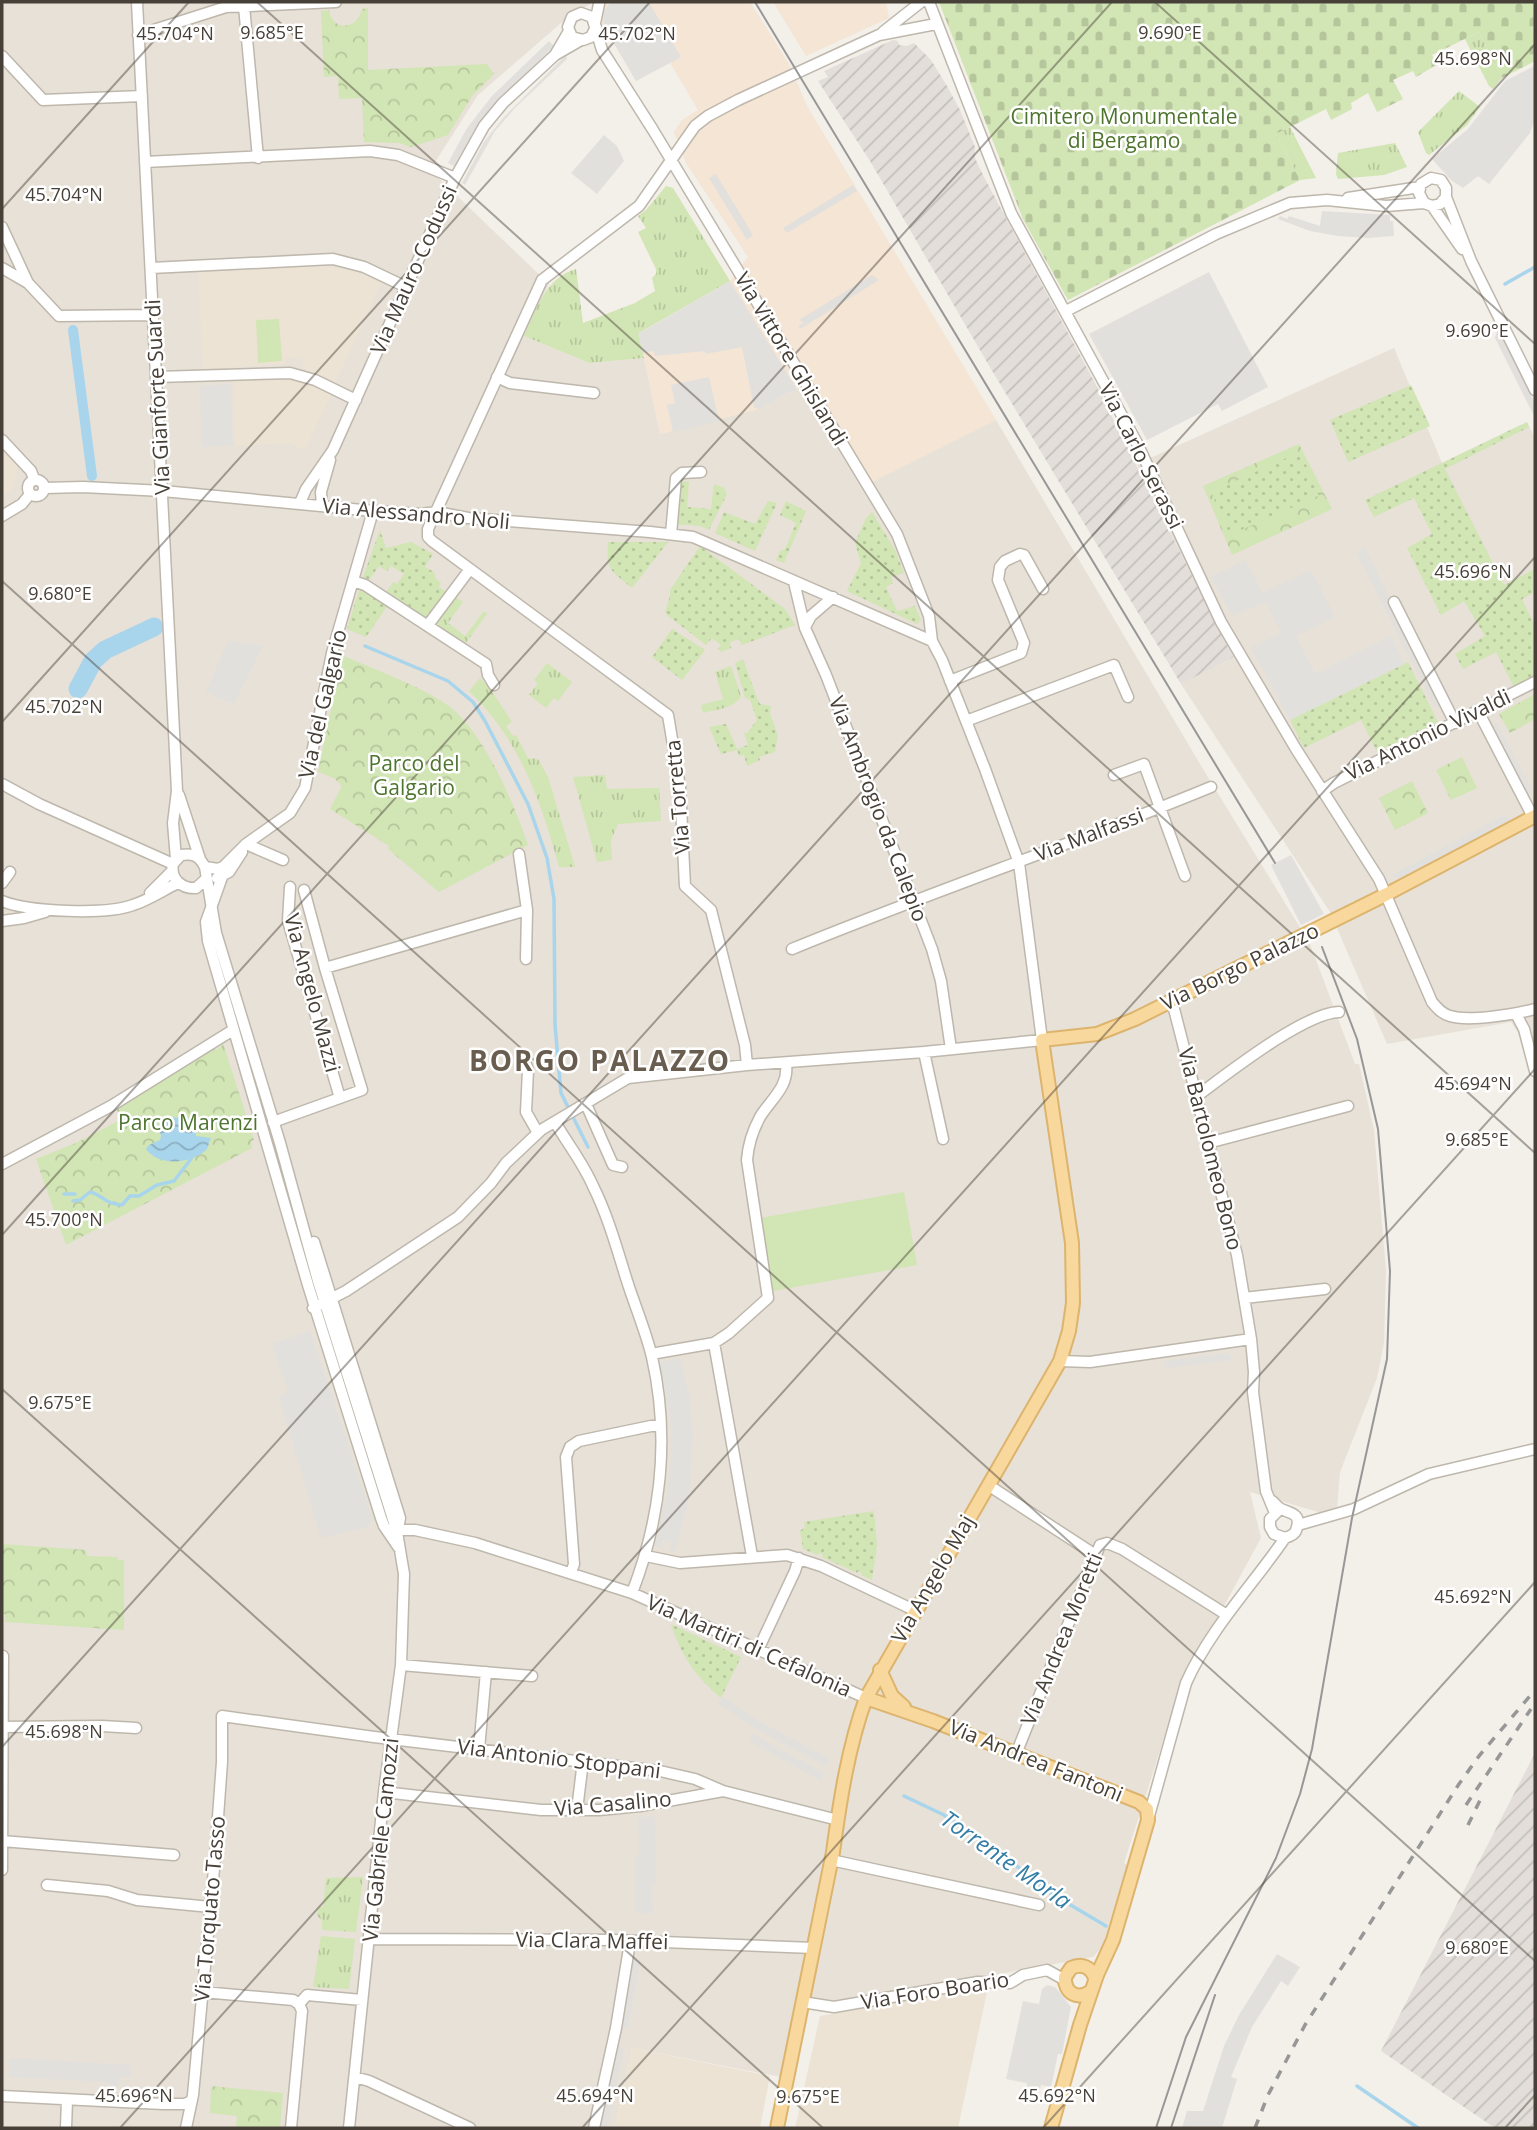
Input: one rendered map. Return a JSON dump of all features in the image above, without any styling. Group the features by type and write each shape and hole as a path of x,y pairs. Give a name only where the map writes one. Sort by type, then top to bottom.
{"main road":[{"name":"Via Borgo Palazzo","path":"1042,1040 1097,1034 1135,1019 1387,894 1534,816"},
{"name":"Via Angelo Maj","path":"777,2128 859,1716 880,1670 1059,1361 1069,1331 1073,1303 1072,1255 1042,1040"},
{"name":"Via Andrea Fantoni","path":"880,1670 892,1696 916,1715"},
{"name":"Via Andrea Fantoni","path":"866,1698 1141,1803 1149,1816"},
{"path":"1051,2128 1091,1992 1113,1940 1149,1816"},
{"path":"1065,1980 1069,1971 1079,1966 1088,1968 1096,1978"},
{"name":"Via Foro Boario","path":"1065,1980 1068,1990 1075,1996 1091,1992"}],"street":[{"name":"Via Gianforte Suardi","path":"136,2 177,791 173,823 173,865"},
{"path":"138,35 212,10 336,2"},
{"path":"571,2 574,9 568,24 569,31 572,37 583,40 591,37 596,25 599,3"},
{"path":"580,2 585,13 596,25"},
{"path":"437,512 542,280 639,206 695,126 708,116 879,35 921,2"},
{"name":"Via Carlo Serassi","path":"929,2 1011,213 1138,443 1221,622 1387,894 1432,1002 1450,1016 1465,1018 1516,1014"},
{"path":"572,17 585,13 599,3"},
{"path":"244,6 257,158"},
{"path":"879,35 936,24"},
{"name":"Via Vittore Ghislandi","path":"596,25 602,50 897,534 929,616 932,641 966,721 1019,863 1042,1040"},
{"name":"Via Mauro Codussi","path":"555,55 569,31"},
{"name":"Via Vittore Ghislandi","path":"583,40 592,42 602,50"},
{"name":"Via Mauro Codussi","path":"300,503 306,489 333,450 455,177 484,126 503,103 555,55 583,40"},
{"path":"2,56 43,100 142,96"},
{"path":"145,162 386,152 455,177"},
{"path":"1471,261 1419,193 1426,180 1436,178 1444,184 1446,197 1471,261 1535,390"},
{"path":"1066,311 1216,234 1275,207 1420,187"},
{"path":"1331,200 1386,206 1428,205 1440,204 1446,197"},
{"path":"2,228 28,283"},
{"path":"151,268 333,259 364,267 406,287"},
{"path":"2,268 28,283 59,316 154,315"},
{"path":"157,377 290,373 315,380 356,400"},
{"path":"498,377 510,383 594,393"},
{"path":"2,440 31,471 34,479"},
{"path":"322,506 321,492 333,450"},
{"path":"671,534 676,478 682,473 701,472"},
{"path":"34,479 41,481 44,488 37,496 30,494 27,488 34,479"},
{"name":"Via Alessandro Noli","path":"44,488 83,486 163,491 373,511 421,514 437,512 468,519 694,537 932,641"},
{"path":"2,516 22,504 30,494"},
{"name":"Via del Galgario","path":"203,863 218,869 223,867 246,844 290,813 305,788 332,653 373,511"},
{"name":"Via Torretta","path":"437,512 428,529 428,537 668,715 680,787 685,886 711,910 742,1033 747,1065"},
{"path":"950,681 1023,650 1024,643 998,580 1000,567 1005,561 1020,554 1024,555 1043,589"},
{"path":"428,625 470,569"},
{"path":"354,581 365,585 486,664 494,685"},
{"name":"Via Ambrogio da Calepio","path":"794,582 805,628 826,675 932,949 943,993 951,1049"},
{"path":"805,628 811,616 833,597"},
{"path":"1394,602 1455,723"},
{"path":"966,721 1114,666 1117,667 1128,697"},
{"name":"Via Antonio Vivaldi","path":"1322,790 1535,682"},
{"path":"1478,711 1534,816"},
{"name":"Via Malfassi","path":"1114,775 1144,764 1185,876"},
{"path":"2,784 173,865 178,883"},
{"name":"Via Malfassi","path":"792,949 914,899 1019,863 1211,787"},
{"name":"Via Gianforte Suardi","path":"177,791 203,863"},
{"path":"246,844 283,860"},
{"name":"Via del Galgario","path":"210,906 222,877 235,865 246,844"},
{"path":"144,900 181,855 191,854 203,863 220,946 276,1121 321,1304 328,1315"},
{"path":"519,854 527,910 526,959"},
{"path":"2,883 10,872"},
{"path":"194,888 206,879 222,877"},
{"path":"2,901 46,911 121,908 178,883 194,888 210,906"},
{"name":"Via Angelo Mazzi","path":"290,887 288,921 341,1098"},
{"name":"Via Angelo Mazzi","path":"276,1121 362,1090 304,890"},
{"path":"210,906 206,932 233,1030 317,1282 321,1304 328,1315"},
{"name":"Via Angelo Mazzi","path":"325,968 527,910"},
{"path":"2,920 24,918 46,911"},
{"name":"Via Bartolomeo Bono","path":"1172,1001 1237,1255 1251,1339 1253,1392 1266,1491 1278,1511"},
{"path":"1535,1009 1516,1014 1524,1029 1535,1071"},
{"path":"1197,1096 1292,1031 1332,1012 1339,1012"},
{"path":"2,1164 111,1106 233,1030"},
{"name":"Via Borgo Palazzo","path":"321,1304 346,1291 458,1217 538,1132 628,1078 1042,1040"},
{"path":"924,1052 943,1139"},
{"path":"651,1354 714,1343 768,1298 747,1160 760,1118 787,1075 786,1064"},
{"path":"526,1065 526,1112 538,1132"},
{"path":"584,1105 613,1165 622,1167"},
{"path":"1208,1143 1348,1106"},
{"path":"556,1121 593,1186 607,1220 651,1354 656,1378 661,1426 660,1484 646,1556 632,1593"},
{"path":"1244,1298 1325,1289"},
{"name":"Via Gabriele Camozzi","path":"328,1315 384,1526 401,1552"},
{"name":"Via Gabriele Camozzi","path":"328,1315 400,1518 397,1532"},
{"path":"1059,1361 1090,1362 1251,1339"},
{"path":"714,1343 751,1556"},
{"path":"571,1573 574,1564 566,1457 570,1447 579,1441 661,1426"},
{"path":"1149,1816 1186,1683 1207,1642 1273,1556 1282,1537 1293,1535 1298,1525 1354,1509 1429,1474 1535,1449"},
{"path":"988,1485 1094,1554"},
{"name":"Via Gabriele Camozzi","path":"349,2128 384,1793 401,1665 405,1585 397,1532 376,1498"},
{"name":"Via Bartolomeo Bono","path":"1278,1511 1292,1512 1298,1525"},
{"name":"Via Bartolomeo Bono","path":"1278,1511 1270,1523 1272,1531 1282,1537"},
{"path":"384,1526 397,1532"},
{"name":"Via Martiri di Cefalonia","path":"397,1532 415,1530 475,1542 632,1593 866,1698"},
{"name":"Via Andrea Moretti","path":"1016,1754 1094,1554 1100,1545 1107,1542 1122,1549 1227,1615"},
{"path":"646,1556 676,1562 787,1555 821,1566 916,1611"},
{"path":"758,1650 799,1558"},
{"path":"2,1870 3,1656"},
{"path":"401,1665 533,1675"},
{"path":"479,1749 486,1672"},
{"name":"Via Antonio Stoppani","path":"222,1716 660,1771 695,1779 723,1791"},
{"name":"Via Torquato Tasso","path":"186,2128 211,1907 222,1762 222,1716"},
{"path":"3,1727 135,1728"},
{"path":"577,1810 583,1761"},
{"name":"Via Casalino","path":"384,1793 541,1810 577,1810 640,1806 723,1791 838,1820"},
{"path":"1141,1803 1155,1792"},
{"path":"2,1841 174,1855"},
{"path":"831,1860 1039,1905"},
{"path":"47,1885 108,1891 136,1900 211,1907"},
{"name":"Via Clara Maffei","path":"370,1939 630,1942 813,1948"},
{"path":"594,2128 630,1942"},
{"name":"Via Foro Boario","path":"802,2002 834,2007 978,1982 1010,1983 1023,1975 1047,1970 1065,1980"},
{"path":"203,1992 293,2000 299,2004 302,2011 291,2128"},
{"path":"299,2004 307,1995 362,2000"},
{"path":"355,2077 470,2128"},
{"path":"2,2096 163,2104 185,2104 191,2101"},
{"path":"66,2128 67,2100"}],"shaded area":[{"path":"2,2 594,2 568,17 478,95 430,170 549,284 524,336 589,363 644,358 660,434 759,409 790,392 814,387 872,482 996,420 1310,944 1355,1064 1359,1064 1374,1130 1386,1271 1384,1343 1377,1378 1340,1472 1337,1509 1325,1514 1250,1492 1261,1538 1181,1685 1124,1863 1127,1865 1104,1941 1093,1957 795,2011 781,2077 632,2048 615,2128 2,2128"},
{"path":"594,2 750,2 789,64 807,106 996,420 872,482 814,387 790,392 759,409 660,434 643,353 730,281 748,257 686,163 674,132 682,120 698,110 675,71 670,63 636,81 591,5"},
{"path":"611,2 649,2 681,57 636,81 604,26 603,12"},
{"path":"773,2 886,2 889,18 806,56"},
{"path":"893,40 898,41 899,45 914,43 931,60 947,86 960,110 984,177 1095,383 1233,657 1181,684 991,369 870,161 818,81 828,77 824,71"},
{"path":"549,41 554,46 490,109 454,166 448,163 467,128 492,96"},
{"path":"566,55 567,59 515,108 495,131 465,185 462,183 484,142 503,118"},
{"path":"1534,66 1535,119 1530,133 1489,184 1478,176 1463,188 1451,180 1432,159 1468,129 1505,81"},
{"path":"604,135 617,146 624,161 597,194 571,173"},
{"path":"716,174 753,235 747,240 709,178"},
{"path":"853,185 857,191 787,233 783,228"},
{"path":"1322,211 1390,215 1394,236 1338,236 1310,231 1278,219 1280,216 1287,219 1289,216 1320,226"},
{"path":"321,266 353,270 381,283 335,383 303,368 302,357 285,358 285,364 203,369 198,272"},
{"path":"1209,272 1268,387 1222,411 1218,404 1147,440 1089,334"},
{"path":"872,275 879,280 800,329 798,326 804,323 799,320"},
{"path":"730,281 798,391 790,392 759,409 754,407 742,347 706,354 705,351 655,356 654,351 643,353 638,334"},
{"path":"1498,328 1535,403 1535,418 1495,338"},
{"path":"1394,348 1442,463 1527,422 1535,438 1535,1084 1518,1033 1511,1022 1387,1044 1330,912 1181,684 1232,656 1137,464"},
{"path":"289,376 304,380 331,394 305,450 289,443 235,446 233,377"},
{"path":"709,377 719,421 673,432 667,405 675,403 671,385"},
{"path":"230,384 233,445 202,447 200,386"},
{"path":"2,446 18,462 14,488 2,497"},
{"path":"1365,548 1442,704 1435,708 1356,552"},
{"path":"1246,560 1262,593 1311,570 1335,617 1296,636 1315,674 1391,636 1404,664 1290,720 1251,647 1281,633 1266,602 1232,616 1211,577"},
{"path":"228,641 263,646 234,704 206,692"},
{"path":"1495,723 1532,790 1527,798 1491,727"},
{"path":"1503,816 1514,820 1398,879 1391,875"},
{"path":"1291,855 1324,914 1301,925 1271,865"},
{"path":"310,1331 373,1520 366,1527 321,1538 279,1397 288,1392 272,1344"},
{"path":"1230,1353 1231,1360 1168,1368 1163,1361"},
{"path":"680,1358 689,1395 693,1435 689,1499 675,1551 670,1550 672,1542 663,1540 661,1547 655,1546 667,1492 671,1455 670,1415 660,1362"},
{"path":"723,1697 762,1723 830,1759 827,1766 761,1732 718,1704"},
{"path":"752,1734 824,1773 820,1780 749,1741"},
{"path":"1535,1753 1535,2128 1495,2128 1381,2051"},
{"path":"655,1815 656,1886 652,1882 653,1913 635,1913 635,1856 639,1855 638,1818"},
{"path":"1277,1954 1300,1967 1288,1986 1281,1981 1252,2027 1231,2077 1237,2079 1222,2128 1182,2128 1187,2111 1203,2111 1224,2046 1239,2015"},
{"path":"632,1960 640,1961 628,2029 620,2027"},
{"path":"1047,1985 1055,1987 1071,2007 1062,2054 1058,2054 1051,2087 1041,2085 1040,2090 1027,2087 1027,2083 1006,2079 1023,2001 1039,2004 1042,1989"},
{"path":"976,1989 987,1992 958,2128 795,2128 820,2016"},
{"path":"616,2046 624,2048 607,2128 600,2128"},
{"path":"632,2048 770,2076 760,2128 615,2128"},
{"path":"10,2058 130,2065 131,2077 120,2077 118,2086 111,2086 110,2090 109,2082 9,2077"}],"green space":[{"name":"Cimitero Monumentale di Bergamo","path":"939,2 1535,2 1535,61 1502,78 1479,32 1432,55 1436,65 1416,77 1413,71 1393,80 1403,99 1377,112 1368,93 1351,103 1352,109 1331,120 1326,109 1276,134 1300,180 1068,300 1023,219"},
{"path":"368,8 368,70 487,64 494,74 472,96 448,135 411,147 399,143 364,142 362,98 339,99 338,76 324,77 321,11 329,10 335,22 345,26 356,21 362,9"},
{"path":"1479,32 1502,78 1493,89 1465,39"},
{"path":"1459,91 1480,107 1467,125 1429,155 1418,132"},
{"path":"1290,127 1316,178 1300,180 1276,134"},
{"path":"1395,143 1407,167 1384,175 1338,179 1338,153"},
{"path":"666,186 673,188 730,281 639,333 644,358 589,363 524,336 549,287 565,273 576,269 583,323 635,303 655,291 652,278 656,269 638,232 646,228 638,216"},
{"path":"279,319 282,361 258,363 256,320"},
{"path":"1411,385 1430,426 1348,462 1330,420"},
{"path":"1527,422 1529,427 1445,469 1504,585 1535,569 1535,592 1522,599 1535,626 1535,676 1514,687 1496,652 1463,669 1455,654 1485,636 1464,601 1441,615 1407,548 1432,534 1414,498 1374,517 1365,500"},
{"path":"1299,444 1332,509 1232,555 1203,486"},
{"path":"1300,452 1320,495 1230,535 1211,492"},
{"path":"680,481 689,482 687,507 711,509 714,484 724,488 727,494 709,530 700,526 675,524"},
{"path":"768,501 777,503 755,551 715,533 724,512 755,524"},
{"path":"786,501 806,511 784,563 776,560 780,551 785,549 796,523 780,515"},
{"path":"872,512 895,550 904,573 891,577 893,583 886,587 897,611 915,606 921,620 917,624 847,591 861,563 855,543 866,518"},
{"path":"380,530 386,548 411,542 433,554 425,567 434,572 441,583 439,587 448,593 428,619 385,594 393,582 397,584 404,574 391,566 387,571 379,566 369,580 363,577"},
{"path":"608,542 668,542 632,588 611,569"},
{"path":"700,546 785,609 795,625 742,645 739,639 730,642 731,648 721,652 718,649 721,645 712,638 706,645 667,615 665,612 670,590"},
{"path":"360,587 388,605 366,637 347,629"},
{"path":"455,597 463,602 448,623 465,636 484,611 487,614 465,644 435,624"},
{"path":"672,629 705,650 682,680 652,657"},
{"name":"Parco del Galgario","path":"342,655 426,692 449,706 462,718 496,770 515,809 528,845 439,892 388,849 389,846 330,809 342,786 334,778 318,772"},
{"path":"743,659 760,704 771,706 770,713 778,736 775,752 759,757 760,760 747,766 744,755 739,756 737,750 721,754 709,727 726,724 737,749 748,745 744,733 747,733 757,720 750,700 745,698 735,663"},
{"path":"1408,662 1438,722 1377,752 1361,720 1304,748 1290,720"},
{"path":"547,663 572,682 558,701 554,698 546,708 529,695 538,683 534,680"},
{"path":"731,666 741,696 730,706 703,713 701,705 723,699 715,672"},
{"path":"480,678 512,722 506,726 513,736 516,735 528,758 538,759 548,777 575,867 559,867 536,795 515,751 487,710 469,691"},
{"path":"1535,694 1535,719 1510,733 1499,714"},
{"path":"1462,757 1477,788 1451,800 1436,770"},
{"path":"605,775 607,789 659,788 661,821 618,824 611,840 612,860 597,862 573,777"},
{"path":"1412,781 1428,813 1395,830 1379,798"},
{"name":"Parco Marenzi","path":"222,1040 254,1140 251,1141 252,1148 66,1245 36,1159 78,1142 122,1119 116,1109 214,1046 216,1050 222,1046"},
{"path":"904,1192 917,1265 773,1291 760,1218"},
{"path":"874,1511 877,1546 872,1580 858,1571 857,1573 822,1557 823,1554 818,1555 803,1549 800,1531 805,1527 804,1522"},
{"path":"2,1544 86,1550 87,1556 117,1557 118,1560 124,1560 124,1630 5,1622 5,1614 2,1614"},
{"path":"671,1624 741,1657 721,1698 690,1665"},
{"path":"363,1877 356,1932 322,1930 322,1920 317,1916 318,1907 323,1907 326,1878"},
{"path":"321,1936 355,1939 349,1989 313,1987"},
{"path":"211,2086 283,2093 280,2128 236,2128 237,2116 210,2113"}],"water":[{"path":"169,1117 194,1119 196,1136 211,1138 207,1149 193,1158 176,1161 167,1161 151,1155 146,1149 160,1140 158,1126 161,1120"}],"waterway":[{"path":"1505,284 1535,267"},
{"path":"73,330 92,476"},
{"path":"78,689 93,661 105,650 154,627"},
{"name":"Torrente Morla","path":"365,646 448,681 473,702 528,804 547,858 554,899 555,1025 561,1093 588,1147"},
{"path":"206,1124 217,1121"},
{"path":"196,1131 204,1125"},
{"path":"73,1201 80,1200 90,1192 111,1203 122,1205 130,1196 139,1196 157,1185 174,1181 191,1159"},
{"path":"64,1194 75,1194"},
{"name":"Torrente Morla","path":"904,1796 944,1815 1008,1859 1047,1891 1106,1926"},
{"name":"Torrente Morla","path":"1357,2086 1418,2128"}],"tram line":[{"path":"755,2 1275,863"},
{"path":"1156,2128 1186,2037 1276,1858 1300,1794 1312,1749 1352,1518 1387,1359 1390,1271 1378,1129 1357,1039 1322,947"},
{"path":"1171,2128 1215,1995"}],"railway":[{"path":"1255,2128 1268,2095 1305,2025 1459,1784 1535,1690"},
{"path":"1466,1805 1531,1709"},
{"path":"1468,1825 1483,1794"}],"district":[{"name":"BORGO PALAZZO","path":"600,1061"}]}
